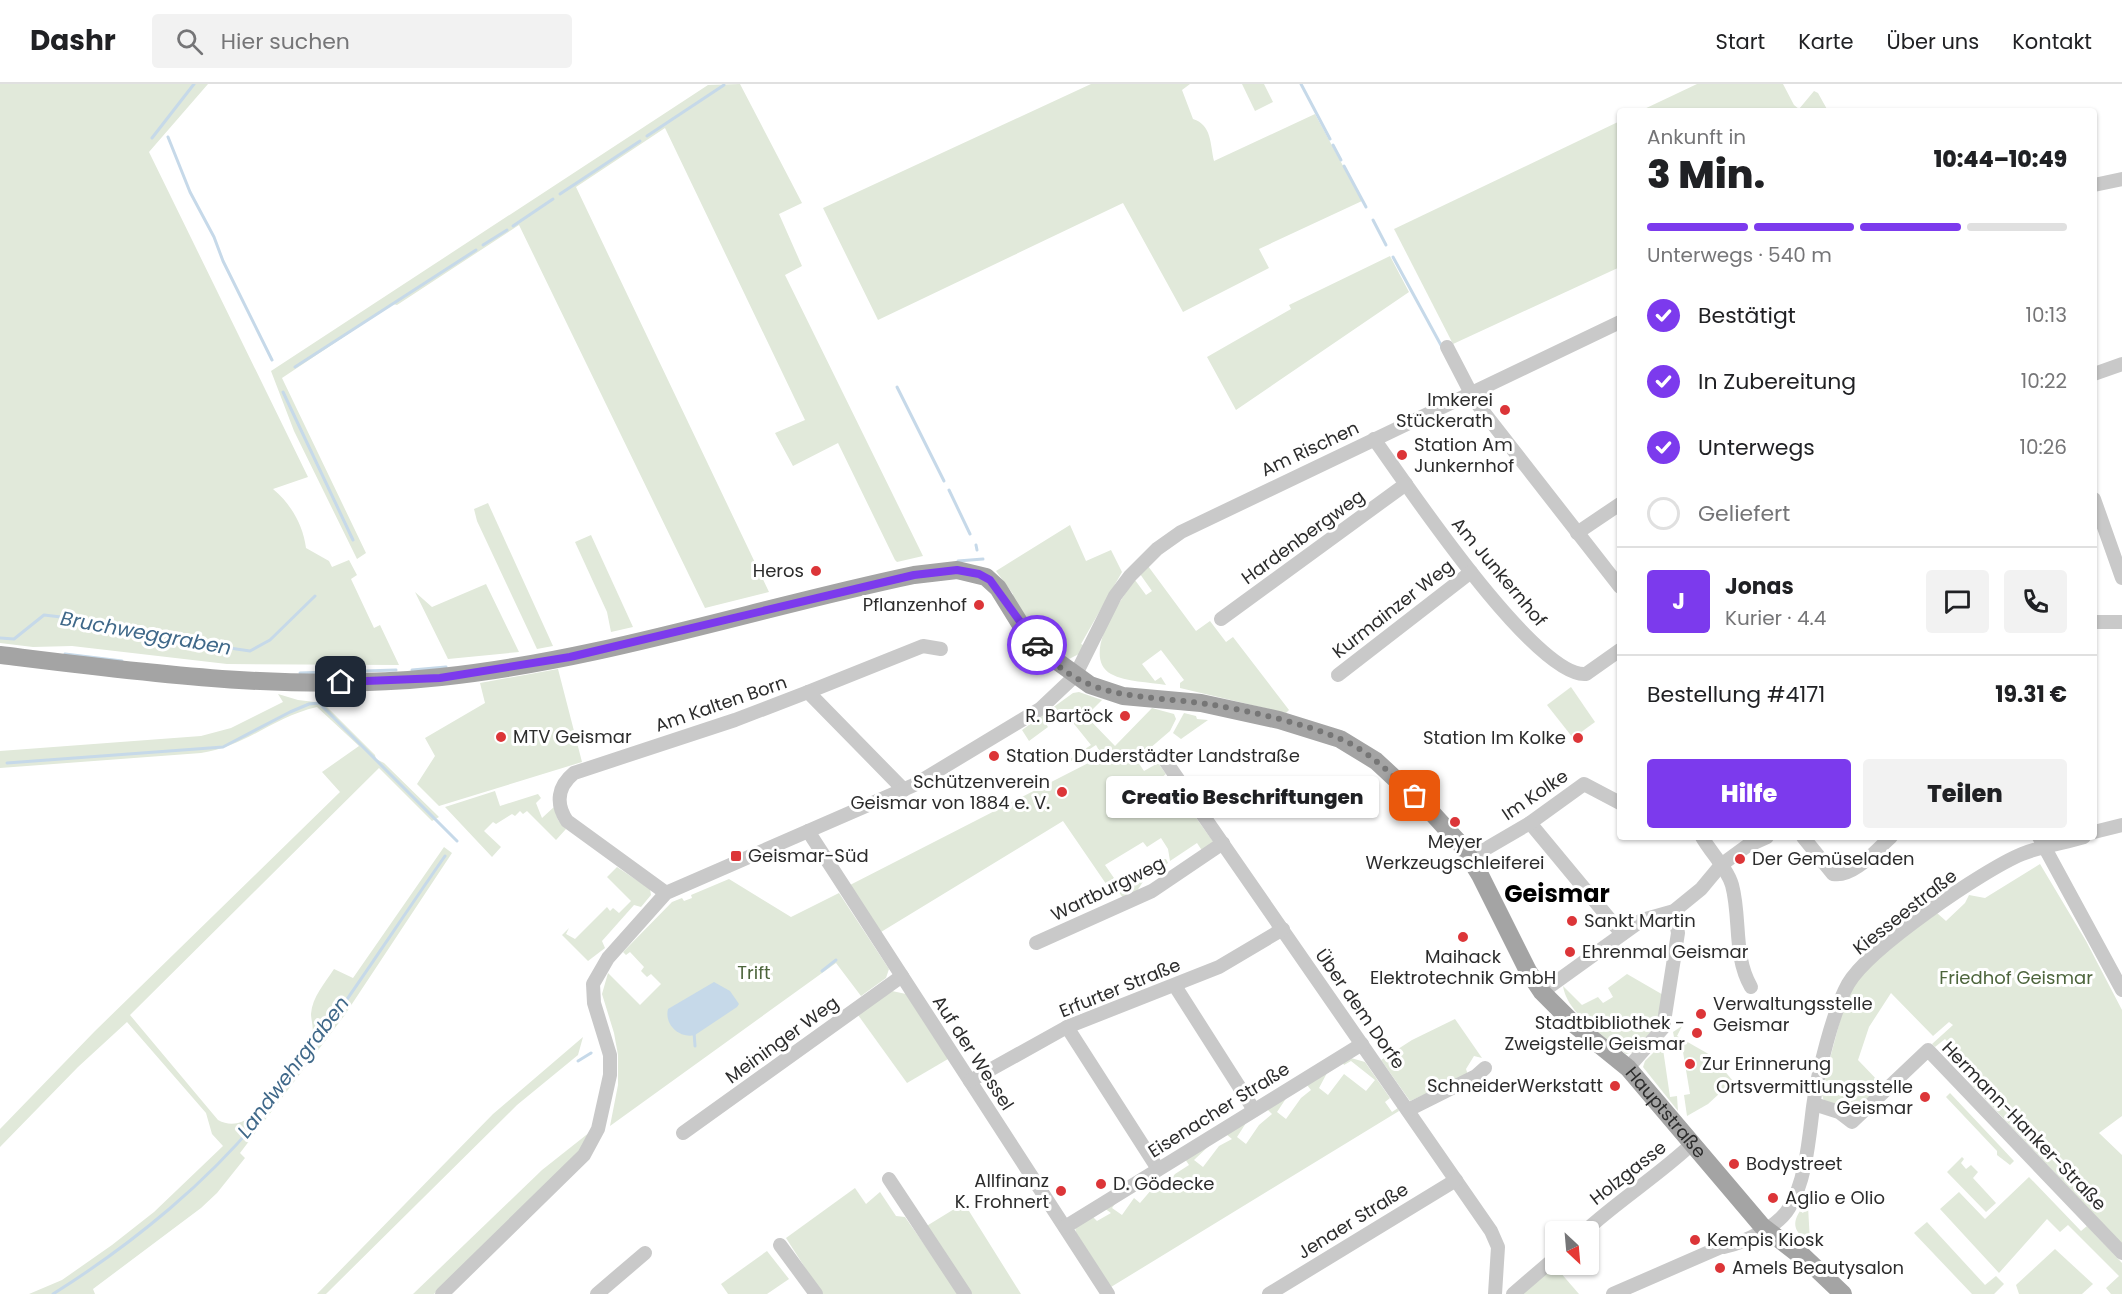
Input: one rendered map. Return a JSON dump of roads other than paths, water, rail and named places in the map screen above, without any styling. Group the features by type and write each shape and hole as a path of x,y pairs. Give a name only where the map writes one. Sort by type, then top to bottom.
{"main road":[{"name":"Hauptstraße","path":"0,655 196,678 275,683 407,680 494,671 628,645 884,582 957,570 979,574 990,580 1040,649 1090,685 1123,696 1233,708 1347,742 1376,761 1415,796 1454,836 1470,858 1528,971 1542,992 1575,1025 1628,1068 1735,1193 1843,1294"}],"street":[{"path":"2097,184 2122,179"},
{"name":"Am Rischen","path":"1075,676 1115,596 1130,576 1157,549 1201,521 1617,323"},
{"path":"1447,346 1471,393 1617,583"},
{"path":"2097,373 2122,364"},
{"name":"Am Junkernhof","path":"1374,439 1471,572 1522,631 1568,671 1586,674 1617,652"},
{"name":"Hardenbergweg","path":"1221,619 1406,484"},
{"path":"1577,532 1617,506"},
{"path":"2097,507 2122,578"},
{"name":"Kurmainzer Weg","path":"1338,675 1471,572"},
{"path":"2097,622 2122,622"},
{"name":"Am Kalten Born","path":"666,893 567,821 560,802 564,782 582,769 735,720 923,646 941,649"},
{"path":"442,1294 584,1155 598,1128 610,1075 606,1036 592,995 593,984 600,969 666,893 904,790 1026,719 1075,676"},
{"name":"Am Kalten Born","path":"808,692 904,790"},
{"name":"Über dem Dorfe","path":"1162,756 1496,1240 1498,1252 1495,1294"},
{"name":"Im Kolke","path":"1470,858 1530,823 1584,784 1617,802"},
{"path":"1530,823 1622,934"},
{"path":"2097,831 2122,825"},
{"name":"Auf der Wessel","path":"808,831 1107,1294"},
{"path":"1704,840 1731,883 1742,962 1751,987"},
{"path":"1542,992 1642,920 1674,911 1701,889 1721,864 1747,846 1760,840"},
{"path":"1805,840 1833,874 1838,875 1860,864 1888,840"},
{"path":"2042,841 2122,990"},
{"name":"Kiesseestraße","path":"1613,1294 1724,1247 1767,1225 1788,1210 1809,1147 1814,1104 1838,1012 1853,977 1875,954 1983,875 2042,841"},
{"name":"Wartburgweg","path":"1036,943 1152,891 1222,843"},
{"path":"1628,1068 1663,1028 1678,933 1674,911"},
{"name":"Erfurter Straße","path":"970,1081 1067,1028 1219,967 1283,929"},
{"name":"Meininger Weg","path":"683,1133 902,976"},
{"path":"1175,986 1254,1110"},
{"path":"1067,1028 1158,1169"},
{"name":"Eisenacher Straße","path":"1065,1227 1362,1044"},
{"name":"Hermann-Hanker-Straße","path":"1814,1104 1839,1112 1852,1122 1928,1050 2122,1253"},
{"path":"1408,1110 1476,1076 1485,1068"},
{"name":"Holzgasse","path":"1597,1221 1666,1168 1693,1143"},
{"path":"889,1179 965,1294"},
{"name":"Jenaer Straße","path":"1269,1294 1456,1179"},
{"path":"780,1245 816,1294"},
{"path":"597,1294 645,1253"},
{"path":"1513,1294 1545,1266"}],"water":[{"path":"714,982 730,991 739,1004 737,1007 695,1035 684,1035 674,1030 668,1020 668,1009"}],"waterway":[{"name":"Bruchweggraben","path":"152,138 194,84"},
{"path":"1301,84 1330,139"},
{"path":"647,136 724,85"},
{"name":"Bruchweggraben","path":"168,137 190,192 214,237 223,261 272,360"},
{"path":"560,194 640,141"},
{"path":"1333,145 1341,160"},
{"path":"1344,166 1366,207"},
{"path":"513,226 553,199"},
{"path":"1373,220 1386,245"},
{"path":"483,245 507,230"},
{"path":"295,367 476,250"},
{"path":"1393,257 1442,347"},
{"path":"897,387 944,481"},
{"name":"Bruchweggraben","path":"283,392 353,540"},
{"path":"949,490 970,534"},
{"path":"976,545 977,550"},
{"path":"958,561 983,559"},
{"name":"Bruchweggraben","path":"0,638 14,639 44,615 112,623 189,642 250,651 270,640 315,596"},
{"path":"65,654 122,661"},
{"path":"412,670 446,667"},
{"path":"300,673 396,670"},
{"path":"7,763 223,747 290,712 309,704 319,703 457,841"},
{"name":"Landwehrgraben","path":"53,1294 112,1254 169,1209 197,1185 247,1133 315,1045 445,856"},
{"path":"822,971 836,960"},
{"path":"694,1032 695,1046"},
{"path":"578,1061 591,1053"}],"place":[{"name":"Imkerei Stückerath","path":"1505,410"},
{"name":"Station Am Junkernhof","path":"1402,455"},
{"name":"Heros","path":"816,571"},
{"name":"Pflanzenhof","path":"979,605"},
{"name":"R. Bartöck","path":"1125,716"},
{"name":"MTV Geismar","path":"501,737"},
{"name":"Station Im Kolke","path":"1578,738"},
{"name":"Station Duderstädter Landstraße","path":"994,756"},
{"name":"Schützenverein Geismar von 1884 e. V.","path":"1062,792"},
{"name":"Creatio Beschriftungen","path":"1415,796"},
{"name":"Meyer Werkzeugschleiferei","path":"1455,822"},
{"name":"Geismar-Süd","path":"736,856"},
{"name":"Der Gemüseladen","path":"1740,859"},
{"name":"Sankt Martin","path":"1572,921"},
{"name":"Maihack Elektrotechnik GmbH","path":"1463,937"},
{"name":"Ehrenmal Geismar","path":"1570,952"},
{"name":"Verwaltungsstelle Geismar","path":"1701,1014"},
{"name":"Stadtbibliothek - Zweigstelle Geismar","path":"1697,1033"},
{"name":"Zur Erinnerung","path":"1690,1064"},
{"name":"SchneiderWerkstatt","path":"1615,1086"},
{"name":"Ortsvermittlungsstelle Geismar","path":"1925,1097"},
{"name":"Bodystreet","path":"1734,1164"},
{"name":"D. Gödecke","path":"1101,1184"},
{"name":"Allfinanz K. Frohnert","path":"1061,1191"},
{"name":"Aglio e Olio","path":"1773,1198"},
{"name":"Kempis Kiosk","path":"1695,1240"},
{"name":"Amels Beautysalon","path":"1720,1268"}],"district":[{"name":"Geismar","path":"1557,894"}],"park label":[{"name":"Trift","path":"754,973"},
{"name":"Friedhof Geismar","path":"2016,978"}]}
